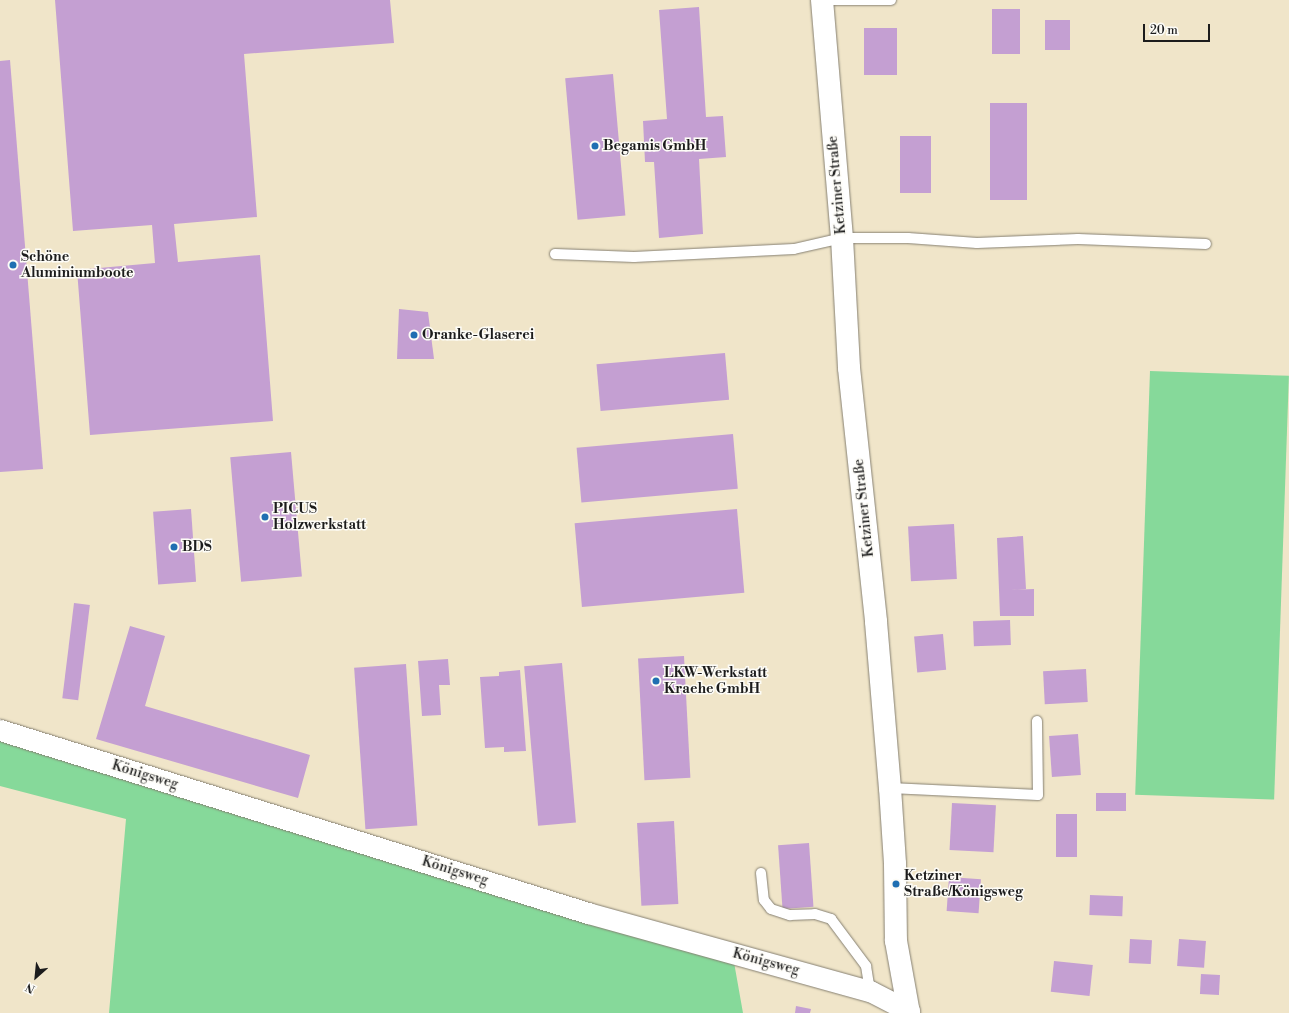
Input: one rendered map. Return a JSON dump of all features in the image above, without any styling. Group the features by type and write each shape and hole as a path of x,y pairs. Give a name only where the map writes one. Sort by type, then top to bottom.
{"street":[{"name":"Ketziner Straße","path":"822,0 842,238 849,368 876,622 890,788 895,864 896,941 910,1012"},
{"name":"Königsweg","path":"0,730 588,913 870,991 910,1012"}],"lane":[{"path":"822,0 891,0"},
{"path":"555,254 634,256 794,249 842,238 908,238 978,243 1078,239 1206,244"},
{"path":"890,788 1038,795 1037,721"},
{"path":"761,873 764,900 771,909 790,914 815,914 831,919 866,966 870,991"}],"green space":[{"path":"1150,371 1289,376 1274,800 1135,795"},
{"path":"0,724 732,951 743,1013 109,1013 126,819 0,786"}],"building":[{"path":"55,0 390,0 394,43 244,54 257,217 174,224 178,262 260,255 273,421 90,435 77,270 155,263 152,225 73,231"},
{"path":"699,7 706,117 723,116 726,157 699,159 703,234 659,238 654,162 645,162 643,121 667,119 659,10"},
{"path":"992,9 1020,9 1020,54 992,54"},
{"path":"1045,20 1070,20 1070,50 1045,50"},
{"path":"864,28 897,28 897,75 864,75"},
{"name":"Schöne Aluminiumboote","path":"10,60 43,469 0,472 0,61"},
{"name":"Begamis GmbH","path":"613,74 625,215 578,220 565,78"},
{"path":"990,103 1027,103 1027,200 990,200"},
{"path":"900,136 931,136 931,193 900,193"},
{"name":"Oranke-Glaserei","path":"399,309 428,312 434,359 397,359"},
{"path":"725,353 729,400 601,411 596,364"},
{"path":"733,434 738,489 581,502 577,448"},
{"name":"PICUS Holzwerkstatt","path":"291,452 302,577 241,582 230,457"},
{"name":"BDS","path":"191,509 196,582 158,584 153,512"},
{"path":"737,509 744,593 582,607 575,523"},
{"path":"954,524 957,579 911,581 908,526"},
{"path":"1023,536 1026,589 1011,590 1034,589 1034,616 1000,616 997,538"},
{"path":"74,603 90,605 78,700 62,698"},
{"path":"1010,620 1011,645 974,646 973,621"},
{"path":"130,626 165,636 145,706 310,755 298,798 96,739"},
{"path":"943,634 946,670 917,672 914,637"},
{"path":"684,656 690,778 644,780 638,658"},
{"path":"448,659 450,685 439,685 441,715 422,716 418,661"},
{"path":"562,663 576,822 538,826 524,666"},
{"path":"406,664 417,826 365,829 354,668"},
{"path":"1086,669 1088,702 1045,704 1043,671"},
{"path":"520,670 526,751 504,752 504,747 485,748 480,677 499,676 499,672"},
{"path":"1078,734 1081,775 1052,777 1049,736"},
{"path":"1096,793 1126,793 1126,811 1096,811"},
{"path":"952,803 996,805 993,852 950,850"},
{"path":"1056,814 1077,814 1077,857 1056,857"},
{"path":"674,821 678,904 641,906 637,823"},
{"path":"809,843 813,907 783,909 778,845"},
{"path":"949,877 981,879 979,913 947,911"},
{"path":"1090,895 1123,896 1122,916 1089,915"},
{"path":"1130,939 1152,940 1151,964 1129,963"},
{"path":"1179,939 1206,941 1204,968 1177,966"},
{"path":"1054,961 1093,965 1090,996 1051,992"},
{"path":"1201,974 1220,975 1219,995 1200,994"},
{"path":"796,1006 811,1009 810,1013 795,1013"}],"place":[{"name":"Begamis GmbH","path":"595,146"},
{"name":"Schöne Aluminiumboote","path":"13,265"},
{"name":"Oranke-Glaserei","path":"414,335"},
{"name":"PICUS Holzwerkstatt","path":"265,517"},
{"name":"BDS","path":"174,547"},
{"name":"LKW-Werkstatt Kraehe GmbH","path":"656,681"},
{"name":"Ketziner Straße/Königsweg","path":"896,884"}]}
